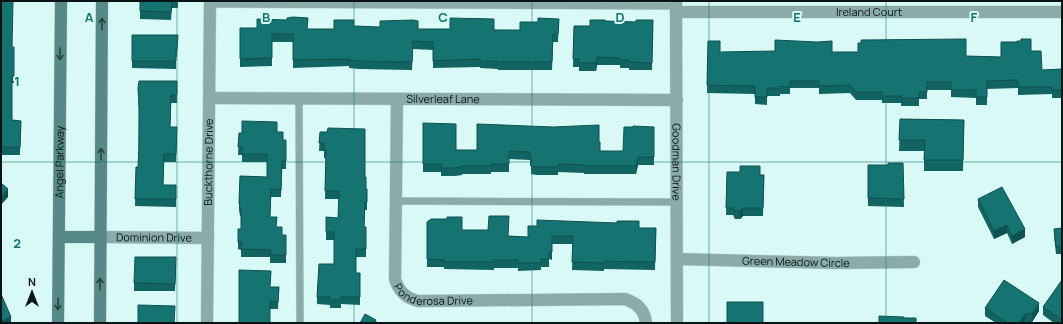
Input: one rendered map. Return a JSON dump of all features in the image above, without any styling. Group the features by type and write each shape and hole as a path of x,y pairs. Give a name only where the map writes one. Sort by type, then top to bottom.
{"main road":[{"name":"Angel Parkway","path":"58,323 60,1"},
{"path":"100,323 102,1"},
{"path":"59,237 100,237"}],"street":[{"name":"Buckthorne Drive","path":"207,323 210,2"},
{"name":"Ireland Court","path":"676,6 1062,12"},
{"name":"Goodman Drive","path":"676,6 677,323"},
{"name":"Silverleaf Lane","path":"210,98 676,100"},
{"name":"Ponderosa Drive","path":"397,99 395,279 403,294 410,299 418,301 625,299 633,302 639,307 644,313 646,323"},
{"name":"Dominion Drive","path":"100,237 208,238"},
{"name":"Green Meadow Circle","path":"677,259 836,263 914,262"}],"lane":[{"path":"210,2 676,6"},
{"path":"299,99 300,323"},
{"path":"396,201 677,202"}],"building":[{"path":"1,1 13,1 12,47 14,47 14,76 12,76 12,120 21,121 20,147 1,147"},
{"path":"140,1 172,1 171,12 140,11"},
{"path":"287,18 308,18 307,29 334,29 334,20 354,20 354,26 380,27 380,21 413,20 418,21 418,29 450,29 450,18 494,19 494,30 520,30 520,22 538,22 538,18 559,19 558,34 553,34 552,62 498,62 480,61 480,59 433,61 433,42 413,41 412,62 359,61 349,59 293,60 293,34 272,34 272,58 240,59 240,28 257,28 257,19 287,20"},
{"path":"590,20 636,22 636,20 653,20 652,63 629,62 629,60 620,60 620,58 597,57 596,63 579,63 579,59 573,59 574,26 590,26"},
{"path":"132,35 178,35 176,61 132,61"},
{"path":"966,39 966,56 1001,57 1001,42 1017,42 1021,41 1021,39 1031,39 1031,51 1041,51 1042,70 1062,69 1062,90 1052,90 1052,87 1018,87 1018,80 987,81 987,97 976,97 976,90 951,90 951,82 927,82 927,92 919,92 919,98 901,98 901,96 882,96 882,92 856,92 850,85 819,86 819,81 790,81 790,87 780,86 780,88 767,88 767,97 755,97 755,86 707,85 708,41 720,41 720,52 775,51 775,40 817,42 832,41 832,52 858,52 858,43 861,43 861,40"},
{"path":"139,81 177,81 177,95 171,95 170,127 177,127 176,154 164,154 163,185 176,185 176,199 135,199 136,167 138,167 139,148"},
{"path":"900,119 964,120 963,160 924,160 925,140 899,140"},
{"path":"242,121 277,122 277,132 283,132 283,140 286,140 286,161 282,161 281,190 271,189 270,217 277,217 276,227 282,227 282,235 286,235 286,255 270,255 271,250 241,249 242,242 238,242 238,229 241,229 241,208 239,202 240,176 267,177 267,154 242,154 242,147 238,147 239,133 242,133"},
{"path":"423,123 456,124 456,150 477,150 477,124 553,127 599,125 600,151 623,151 624,127 654,127 654,157 638,157 636,166 584,166 558,164 558,167 537,167 531,166 532,158 530,158 530,152 509,151 509,164 441,168 441,164 423,164"},
{"path":"328,128 365,129 365,177 367,202 365,202 364,227 366,227 366,249 356,249 356,273 360,273 360,297 341,297 341,300 330,300 330,297 317,297 319,264 334,264 334,232 326,232 326,217 338,218 339,191 325,191 326,150 324,150 324,143 319,143 320,132 327,132"},
{"path":"888,163 903,163 904,199 868,198 868,165 888,165"},
{"path":"740,166 760,166 760,175 764,175 763,208 743,208 740,211 735,211 733,208 726,208 727,172 740,172"},
{"path":"1,183 8,189 1,197"},
{"path":"1002,187 1025,229 1012,236 1007,225 994,231 978,199"},
{"path":"489,216 509,216 508,236 528,237 528,226 537,226 537,220 617,223 617,221 639,221 639,228 656,228 655,262 572,262 573,236 552,236 552,252 549,252 549,259 541,259 541,263 518,263 518,260 494,260 494,262 444,262 444,260 427,259 427,222 431,219 462,217 462,230 488,230"},
{"path":"1062,228 1062,246 1056,247 1054,229"},
{"path":"135,257 176,257 175,284 134,283"},
{"path":"239,270 271,271 270,287 279,287 278,302 270,301 270,323 239,323"},
{"path":"1004,280 1039,303 1032,314 1025,314 1019,323 1008,323 985,308"},
{"path":"1062,280 1062,320 1043,307"},
{"path":"1,294 11,317 1,321"},
{"path":"727,302 763,302 763,323 727,323"},
{"path":"138,305 175,306 174,323 138,323"},
{"path":"365,314 376,320 375,321 378,323 360,323"},
{"path":"879,316 916,318 916,323 879,323"}]}
